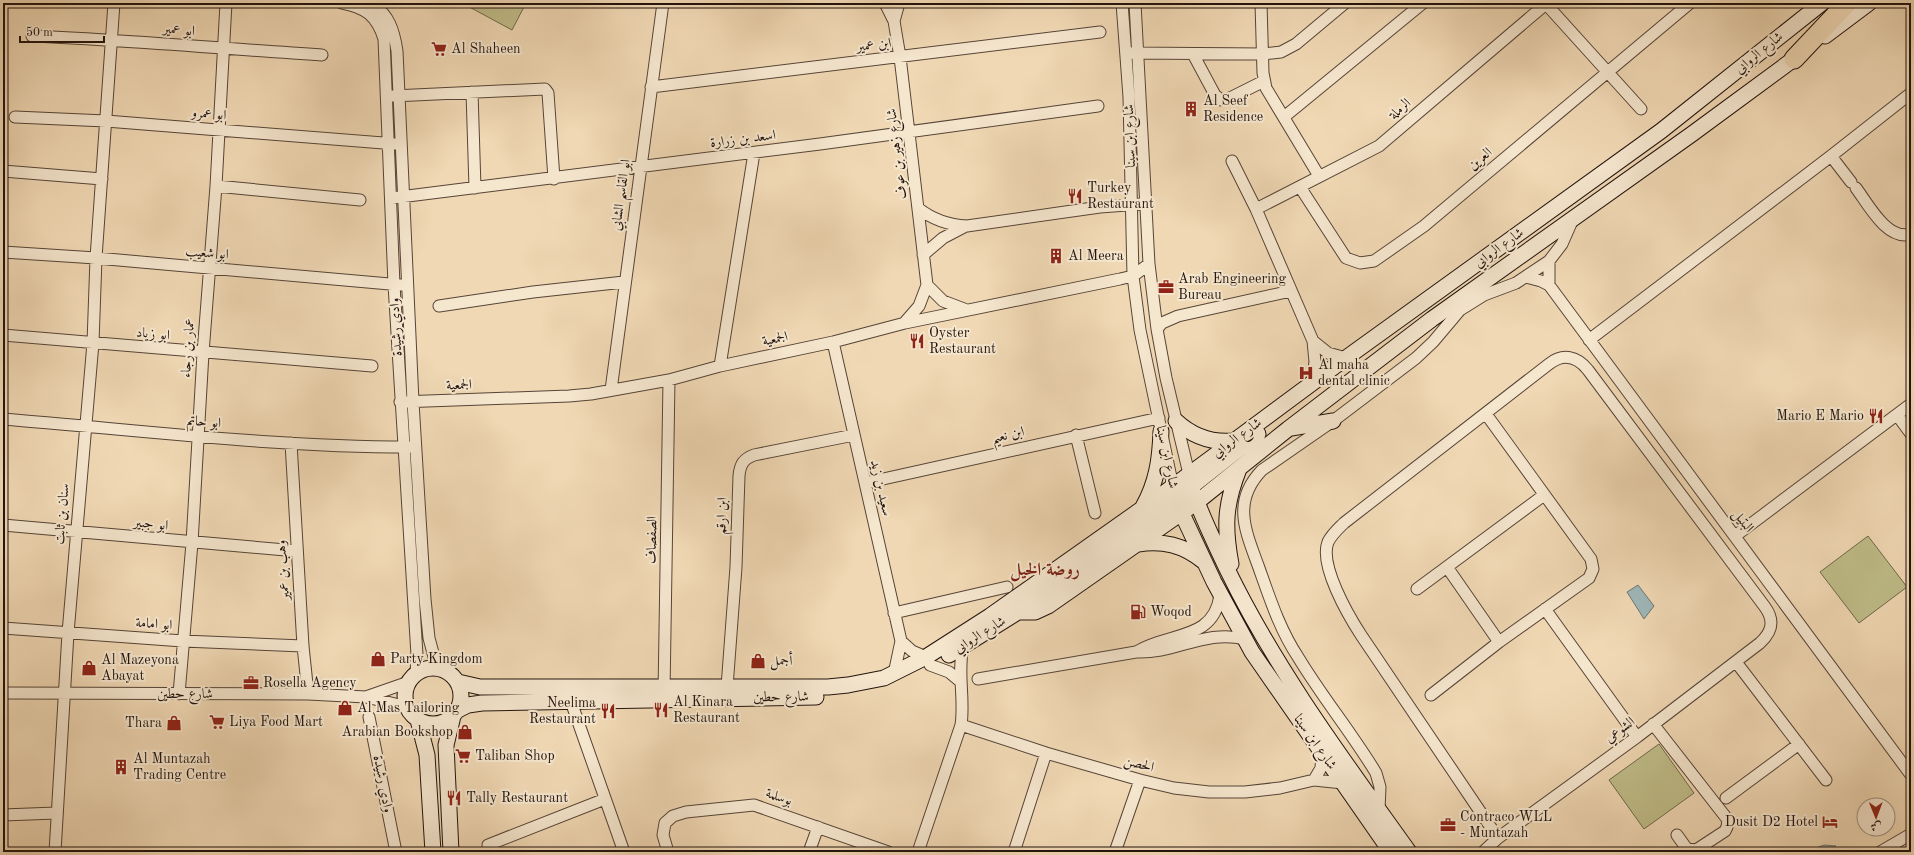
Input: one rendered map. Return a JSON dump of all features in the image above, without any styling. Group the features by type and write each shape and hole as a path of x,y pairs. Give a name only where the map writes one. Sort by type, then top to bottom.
{"highway":[{"path":"1794,59 1847,3"}],"street":[{"name":"سنان بن ثابت","path":"55,852 56,813 68,633 93,343 96,258 114,3"},
{"name":"عمار بن رجاء","path":"179,694 192,543 203,353 216,186 226,3"},
{"name":"وادي رشيدة","path":"342,3 364,10 381,27 386,54 394,285 400,402 416,639 413,678"},
{"name":"وادي رشيدة","path":"370,3 376,6 386,16 394,33 399,95 413,402 427,619 437,668"},
{"name":"ابو القاسم الشابي","path":"611,390 624,282 662,3"},
{"name":"شارع زهير بن عوف","path":"885,3 894,21 900,57 927,285 919,306 905,323"},
{"name":"شارع زهير بن عوف","path":"894,21 899,3"},
{"name":"شارع ابن سينا","path":"1122,3 1129,97 1133,276 1140,330 1177,500 1220,595 1245,639 1267,674 1391,852"},
{"name":"شارع ابن سينا","path":"1135,3 1139,54 1149,264 1157,329 1176,421 1190,480 1197,502 1234,583 1261,634 1288,677 1409,852"},
{"path":"1261,3 1264,81 1266,88 1319,176"},
{"path":"1125,53 1263,54 1281,52 1296,44 1345,3"},
{"path":"1284,117 1423,3"},
{"name":"الرملة","path":"1256,210 1379,146 1546,3 1641,109"},
{"name":"العرين","path":"1300,187 1346,258 1360,263 1374,260 1424,226 1690,3"},
{"name":"شارع الروابي","path":"894,674 963,646 1018,612 1035,612 1048,606 1138,544 1177,500 1190,480 1233,441 1661,131 1822,3"},
{"name":"شارع الروابي","path":"1177,500 1197,502 1288,429 1432,319 1794,59 1869,3"},
{"name":"ابن عمير","path":"651,88 1100,32"},
{"name":"ابو عمير","path":"32,36 111,39 223,49 322,55"},
{"path":"1193,54 1215,95 1221,100 1230,98 1264,81"},
{"path":"387,96 541,88 547,91 554,179"},
{"path":"472,92 476,188"},
{"path":"1589,340 1831,156 1911,93"},
{"name":"اسعد بن زرارة","path":"392,198 404,198 754,153 1098,106"},
{"name":"ابو عمرو","path":"15,117 106,121 401,144"},
{"path":"720,366 754,153"},
{"path":"1831,156 1890,231 1903,235 1911,234"},
{"path":"1232,161 1256,210 1313,341 1315,362 1312,383"},
{"path":"3,171 102,179"},
{"path":"216,186 360,200"},
{"path":"918,208 936,220 946,224 967,226 1100,207 1146,203"},
{"path":"1379,810 1380,788 1376,773 1298,658 1278,621 1248,539 1244,522 1243,505 1250,486 1262,470 1332,421 1416,358 1433,342 1460,310 1478,298 1526,277 1549,261 1562,244 1573,218"},
{"path":"923,255 943,238 967,226"},
{"name":"ابو شعيب","path":"3,252 96,258 407,286"},
{"path":"1526,277 1549,285 1549,261"},
{"name":"الجمعية","path":"400,402 568,396 669,380 720,366 832,342 905,323 1133,276 1149,264"},
{"path":"438,306 533,292 624,282"},
{"path":"927,285 934,294 943,301 965,310"},
{"name":"البتيل","path":"1549,285 1911,775"},
{"path":"1157,329 1162,323 1178,316 1291,291"},
{"name":"ابو زياد","path":"3,335 372,366"},
{"path":"1313,341 1328,353 1346,358"},
{"name":"سعيد بن زيد","path":"832,342 900,641 894,674"},
{"name":"الشوعي","path":"1483,852 1498,839 1760,644 1769,633 1771,627 1769,613 1584,364 1570,357 1555,360 1334,531 1328,542 1326,555 1328,567 1360,636 1498,839"},
{"name":"الصفصاف","path":"664,693 669,380"},
{"path":"1142,509 1183,499 1190,480 1255,437 1291,399"},
{"path":"1735,536 1911,404"},
{"path":"1431,695 1499,642 1589,578 1594,569 1592,559 1486,414"},
{"path":"1897,414 1911,434"},
{"name":"ابو حاتم","path":"3,419 198,437 291,443 416,447"},
{"path":"1176,421 1190,432 1206,439 1224,442 1233,441"},
{"path":"1288,429 1332,421"},
{"path":"1142,509 1156,480 1159,464 1160,425"},
{"name":"ابن نعيم","path":"865,483 1076,435 1160,425"},
{"path":"1076,435 1095,513"},
{"name":"ابن ارقم","path":"727,687 736,567 739,476 742,462 747,457 754,455 854,436"},
{"name":"وهب بن عمير","path":"291,443 303,646 308,694"},
{"path":"1234,583 1226,536 1226,519 1228,501 1239,469"},
{"path":"1417,590 1544,495"},
{"path":"1018,612 1177,500"},
{"name":"شارع الروابي","path":"928,661 1142,509"},
{"name":"ابو جبير","path":"3,525 192,543 297,551"},
{"path":"1138,544 1150,542 1170,543 1184,548 1204,561"},
{"path":"1447,567 1499,642"},
{"path":"894,613 1007,587"},
{"path":"1136,652 1151,644 1197,630 1205,626 1216,612 1220,595"},
{"path":"1545,609 1637,737"},
{"name":"ابو امامة","path":"3,628 183,641 303,646"},
{"path":"978,679 1136,652 1163,651 1218,636 1245,639"},
{"path":"900,641 912,651 948,672 960,682"},
{"path":"918,852 961,725 963,710 959,666 963,646"},
{"name":"شارع حطين","path":"458,682 480,687 569,694 664,693 844,696 895,685 928,661"},
{"path":"1736,662 1826,780"},
{"path":"433,852 427,755 418,720 408,708 405,697 413,678 426,669 437,668 448,672 458,682 461,699 449,726 446,746 451,852"},
{"name":"شارع حطين","path":"664,693 727,687 848,685 884,678 894,674"},
{"name":"شارع حطين","path":"366,697 413,678"},
{"name":"شارع حطين","path":"3,693 308,694 366,697 408,708"},
{"path":"569,694 604,799 624,852"},
{"name":"شارع حطين","path":"455,713 468,706 482,703 569,694"},
{"path":"418,720 432,724 440,723 455,713"},
{"name":"وادي رشيدة","path":"369,717 396,852"},
{"path":"1653,724 1728,820 1725,830 1696,850 1687,849 1677,835"},
{"name":"الحصن","path":"961,725 1046,753 1140,780 1180,789 1227,792 1280,788 1314,780 1343,783"},
{"path":"1726,798 1799,744"},
{"path":"1014,852 1046,753"},
{"path":"1314,780 1321,768 1322,754"},
{"path":"1115,852 1140,780"},
{"path":"488,852 488,845 495,841 512,836 604,799"},
{"name":"بوسلمة","path":"668,852 663,835 665,823 673,816 686,812 754,804 888,852"},
{"path":"3,815 56,813"},
{"path":"809,852 818,827"},
{"path":"1880,852 1911,834"},
{"name":"الشوعي","path":"1476,852 1498,839"}],"shaded area":[{"path":"462,3 526,3 512,30"},
{"path":"1868,536 1907,587 1859,623 1820,572"},
{"path":"1659,744 1694,793 1644,829 1609,780"}],"water":[{"path":"1638,585 1654,606 1644,619 1627,592"},
{"path":"1824,845 1836,846 1827,852 1805,852"}],"place":[{"name":"Al Shaheen","path":"439,49"},
{"name":"Al Seef Residence","path":"1191,109"},
{"name":"Turkey Restaurant","path":"1075,196"},
{"name":"Al Meera","path":"1056,256"},
{"name":"Arab Engineering Bureau","path":"1166,287"},
{"name":"Oyster Restaurant","path":"917,341"},
{"name":"Al maha dental clinic","path":"1306,373"},
{"name":"Mario E Mario","path":"1876,416"},
{"name":"Woqod","path":"1138,612"},
{"name":"Party Kingdom","path":"378,659"},
{"name":"أجمل","path":"758,661"},
{"name":"Al Mazeyona Abayat","path":"89,668"},
{"name":"Rosella Agency","path":"251,683"},
{"name":"Al Mas Tailoring","path":"345,708"},
{"name":"Al Kinara Restaurant","path":"661,710"},
{"name":"Neelima Restaurant","path":"608,711"},
{"name":"Liya Food Mart","path":"217,722"},
{"name":"Thara","path":"174,723"},
{"name":"Arabian Bookshop","path":"465,732"},
{"name":"Taliban Shop","path":"463,756"},
{"name":"Al Muntazah Trading Centre","path":"121,767"},
{"name":"Tally Restaurant","path":"454,798"},
{"name":"Dusit D2 Hotel","path":"1830,822"},
{"name":"Contraco WLL - Muntazah","path":"1448,825"}],"district":[{"name":"روضة الخيل","path":"1045,570"}]}
